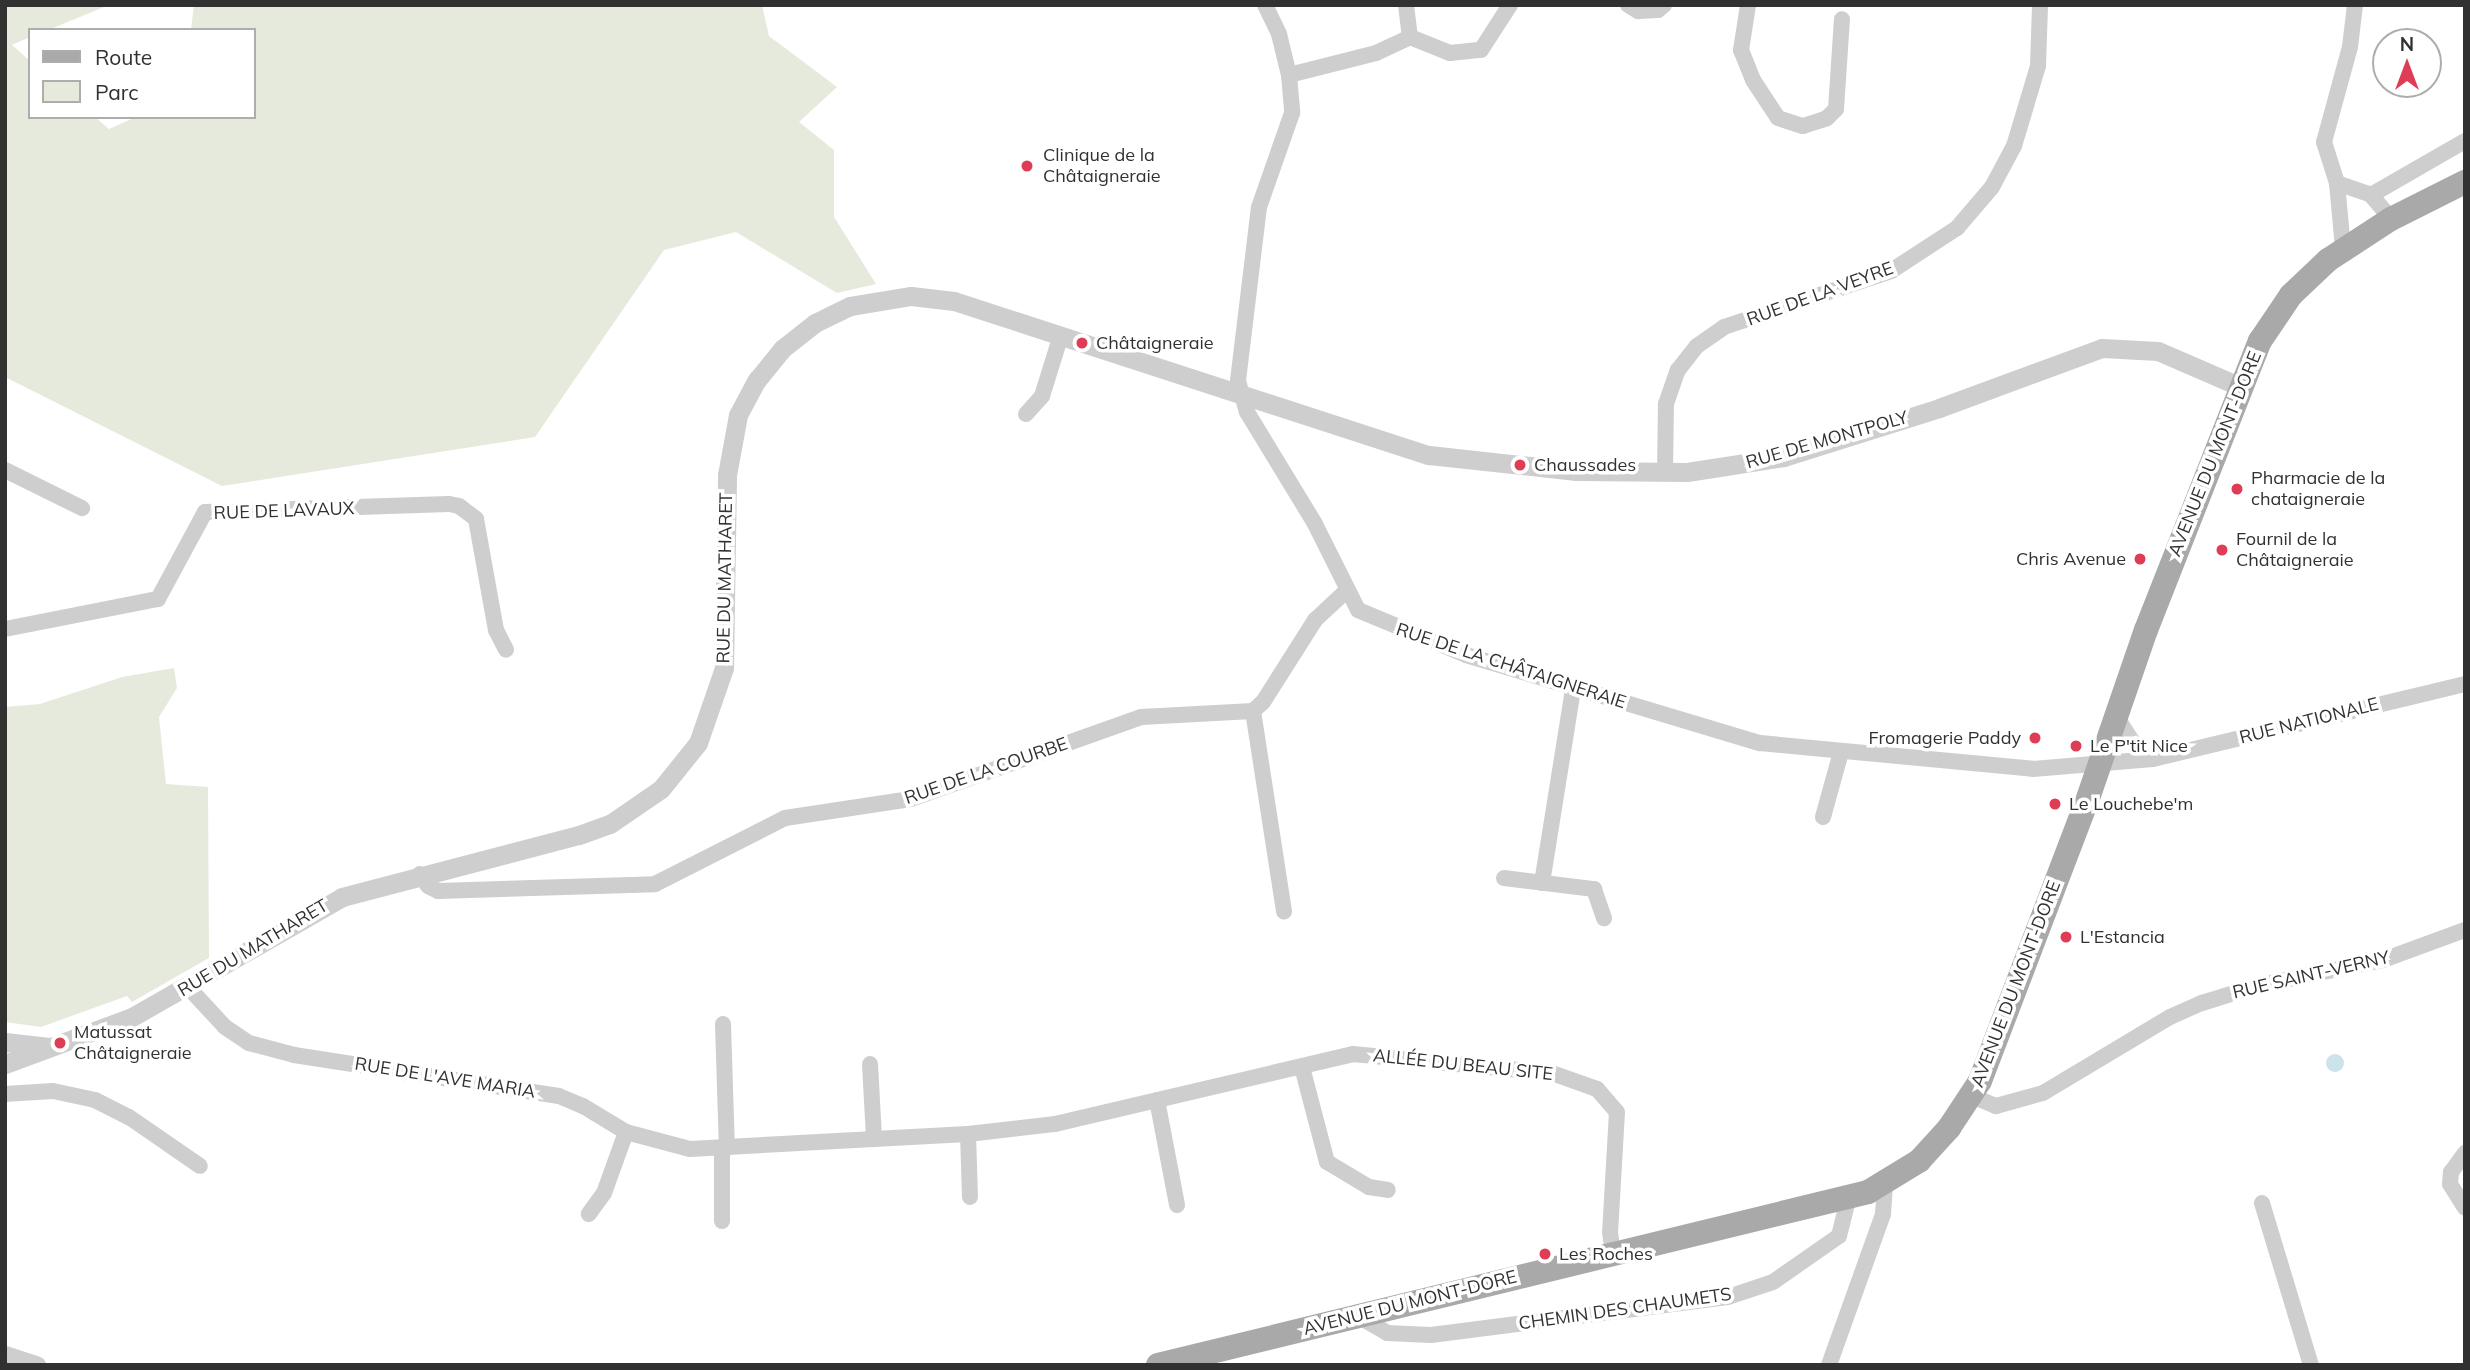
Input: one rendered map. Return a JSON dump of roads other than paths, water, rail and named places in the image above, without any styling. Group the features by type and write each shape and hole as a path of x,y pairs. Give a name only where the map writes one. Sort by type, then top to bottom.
{"main road":[{"name":"AVENUE DU MONT-DORE","path":"1158,1365 1849,1196 1885,1185 1919,1161 1972,1096 2099,766 2239,386 2260,341 2291,295 2343,248 2391,219 2465,182"}],"street":[{"name":"RUE DE LA CHÂTAIGNERAIE","path":"1265,5 1279,34 1289,75 1292,113 1255,233 1240,393 1256,429 1315,524 1345,592 1358,610 1381,623 1573,690 1760,743 2033,769 2099,766"},
{"path":"1406,5 1410,37"},
{"path":"1289,75 1376,53 1410,37 1450,53 1481,50 1510,5"},
{"path":"1628,5 1638,11 1658,10 1664,5"},
{"path":"1748,5 1741,50 1753,80 1778,118 1803,126 1827,118 1836,109 1842,19"},
{"name":"RUE DE LA VEYRE","path":"1665,473 1667,404 1678,370 1697,346 1724,327 1891,271 1958,228 1992,187 2014,146 2038,66 2040,5"},
{"path":"2343,248 2337,183 2324,142 2350,47 2355,5"},
{"path":"2371,195 2465,141"},
{"path":"2337,183 2371,195 2391,219"},
{"name":"RUE DU MATHARET","path":"5,1064 132,1017 188,987 326,904 420,874 610,824 661,789 682,766 709,720 724,668 727,475 732,436 757,380 798,335 850,306 911,296 954,301 1240,393"},
{"path":"1027,414 1042,396 1061,335"},
{"name":"RUE DE MONTPOLY","path":"1240,393 1429,455 1576,471 1665,473 1753,464 1803,451 1970,398 2102,348 2158,351 2239,386"},
{"path":"5,470 82,508"},
{"name":"RUE DE LAVAUX","path":"5,629 158,599 205,512 449,504 459,506 476,519 496,629 506,650"},
{"path":"1284,912 1253,711 1315,620 1345,592"},
{"name":"RUE NATIONALE","path":"2099,766 2152,759 2465,684"},
{"path":"1542,883 1573,690"},
{"name":"RUE DE LA COURBE","path":"420,874 428,886 438,891 655,884 785,818 911,799 1141,717 1253,711"},
{"path":"2116,716 2133,742 2152,759"},
{"path":"1823,817 1841,751"},
{"path":"1504,878 1594,889 1604,918"},
{"name":"RUE SAINT-VERNY","path":"1972,1096 1996,1106 2043,1093 2170,1017 2203,1003 2260,985 2383,960 2465,930"},
{"name":"RUE DE L'AVE MARIA","path":"188,987 225,1027 249,1043 294,1055 559,1096 626,1132"},
{"path":"722,1221 723,1024"},
{"name":"RUE DU MATHARET","path":"5,1042 50,1047"},
{"name":"ALLÉE DU BEAU SITE","path":"626,1132 690,1149 968,1134 1055,1124 1353,1054 1552,1073 1597,1088 1617,1112 1610,1232 1614,1254"},
{"path":"870,1064 874,1138"},
{"path":"1303,1067 1327,1162 1369,1187 1388,1190"},
{"path":"5,1094 53,1091 95,1100 129,1116 200,1166"},
{"path":"1157,1100 1177,1205"},
{"path":"589,1214 604,1193 626,1132"},
{"path":"968,1134 970,1197"},
{"path":"2465,1153 2451,1172 2450,1184 2465,1208"},
{"path":"1829,1365 1883,1214 1885,1185"},
{"name":"CHEMIN DES CHAUMETS","path":"1358,1316 1387,1333 1431,1335 1728,1297 1773,1282 1839,1236 1849,1196"},
{"path":"2262,1203 2311,1365"},
{"path":"5,1355 36,1365"}],"water":[{"path":"2335,1054 2341,1057 2344,1063 2341,1069 2335,1072 2329,1069 2326,1063 2329,1057"}],"place":[{"name":"Clinique de la Châtaigneraie","path":"1027,166"},
{"name":"Châtaigneraie","path":"1082,343"},
{"name":"Chaussades","path":"1520,465"},
{"name":"Pharmacie de la chataigneraie","path":"2237,489"},
{"name":"Fournil de la Châtaigneraie","path":"2222,550"},
{"name":"Chris Avenue","path":"2140,559"},
{"name":"Fromagerie Paddy","path":"2035,738"},
{"name":"Le P'tit Nice","path":"2076,746"},
{"name":"Le Louchebe'm","path":"2055,804"},
{"name":"L'Estancia","path":"2066,937"},
{"name":"Matussat Châtaigneraie","path":"60,1043"},
{"name":"Les Roches","path":"1545,1254"}]}
